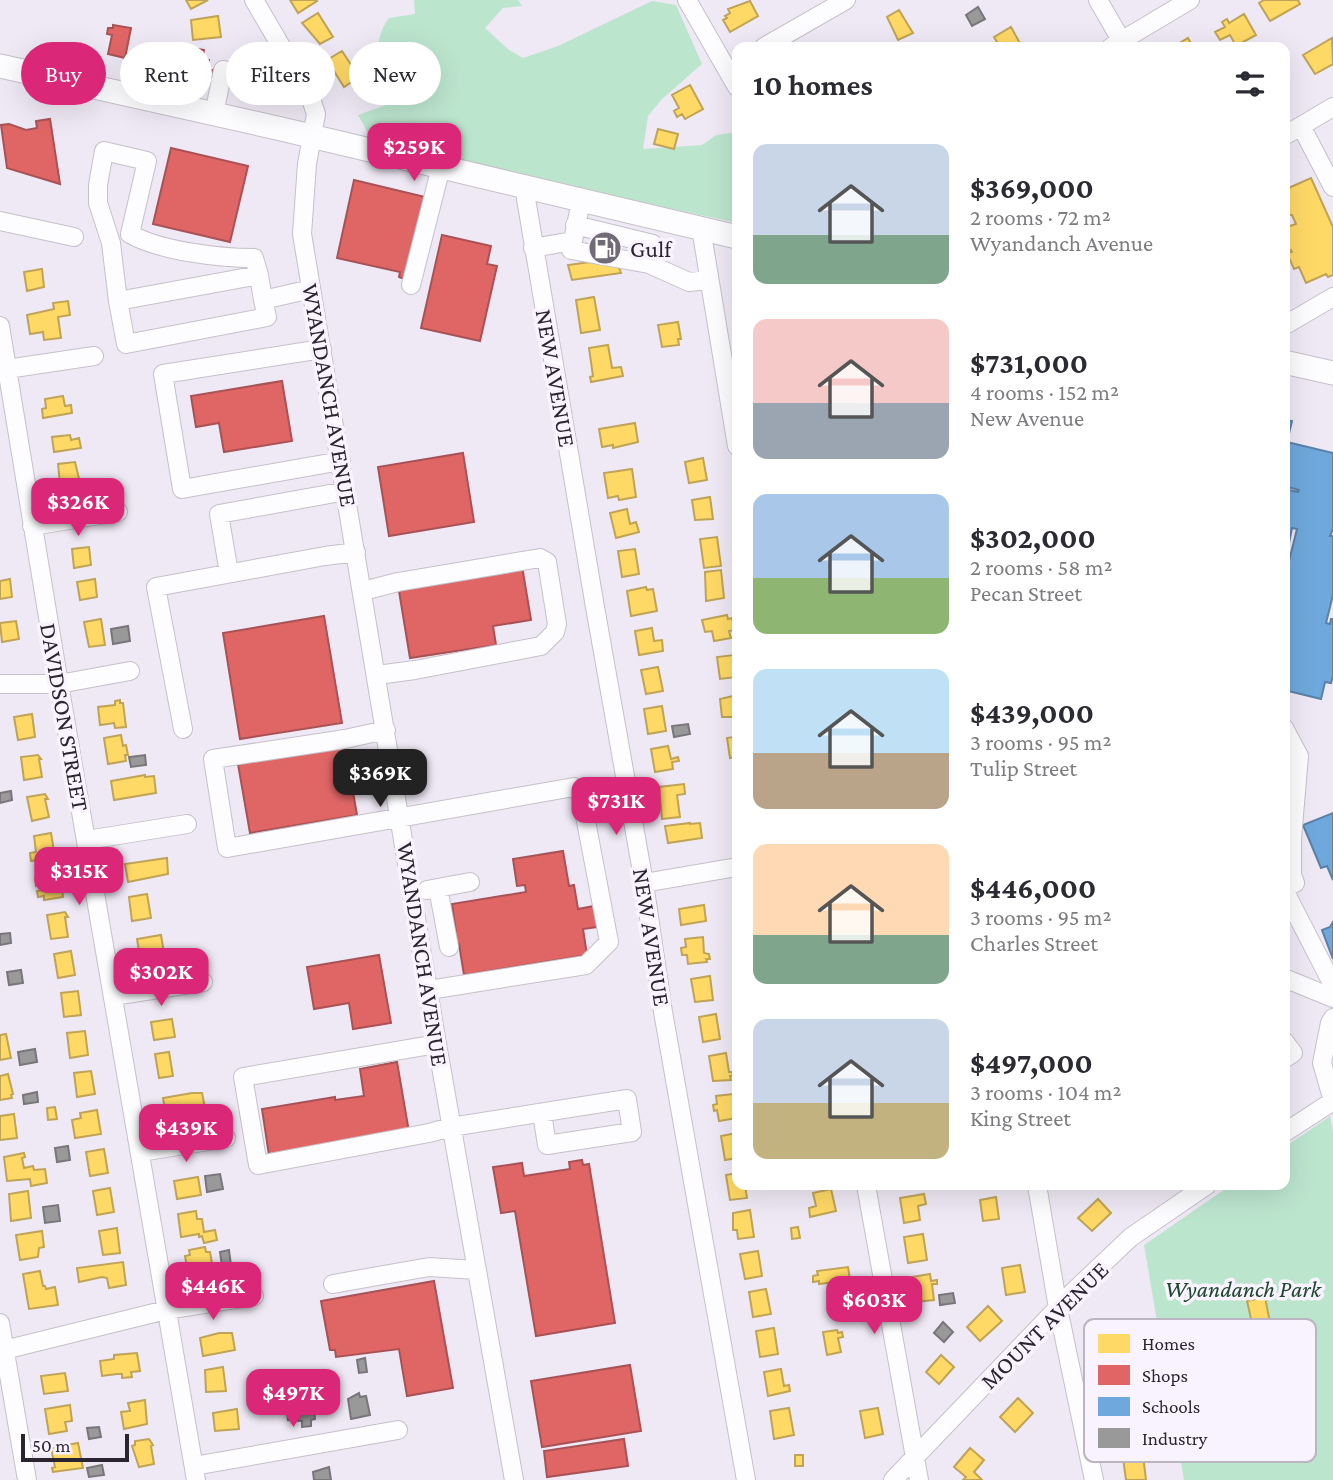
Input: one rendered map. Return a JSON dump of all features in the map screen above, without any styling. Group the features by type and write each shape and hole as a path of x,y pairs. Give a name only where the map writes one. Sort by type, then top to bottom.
{"main road":[{"path":"0,65 732,236"},
{"path":"1290,363 1333,373"}],"street":[{"name":"WYANDANCH AVENUE","path":"254,0 310,96 316,114 306,173 302,234 437,1044 513,1480"},
{"path":"687,0 732,66"},
{"path":"773,42 846,0"},
{"path":"1098,0 1118,42"},
{"path":"1124,42 1190,0"},
{"path":"214,114 223,70 226,71"},
{"path":"1290,132 1331,113"},
{"path":"1301,126 1333,187"},
{"path":"109,236 130,234 142,241 225,258 254,258 267,317 126,344 109,236 98,203 104,151 147,161 130,234"},
{"path":"411,285 441,167"},
{"name":"NEW AVENUE","path":"524,187 644,883 663,1012 746,1480"},
{"path":"581,201 571,250 649,264 690,282 709,281"},
{"path":"649,264 660,218"},
{"path":"0,221 74,237"},
{"path":"701,228 732,417"},
{"path":"533,248 574,233 611,234 653,244"},
{"path":"606,256 611,234"},
{"path":"118,302 258,275"},
{"path":"263,300 311,289"},
{"path":"1290,324 1333,297"},
{"name":"DAVIDSON STREET","path":"0,327 195,1473"},
{"path":"322,349 163,374 182,489 341,461"},
{"path":"8,369 94,356"},
{"path":"229,573 219,514 346,491"},
{"path":"32,526 118,512"},
{"path":"183,729 156,587 356,552"},
{"path":"363,591 397,582 540,558 547,562 557,624 555,632 541,646 377,675"},
{"path":"0,684 59,684 130,671"},
{"path":"386,730 213,759 227,848 574,787 581,795 609,942 586,965 429,990"},
{"path":"1290,739 1299,756 1292,839 1292,875 1295,883 1290,886"},
{"path":"87,840 187,824"},
{"path":"644,883 732,868"},
{"path":"413,893 470,882"},
{"path":"439,888 449,947"},
{"path":"1290,901 1333,985"},
{"path":"1290,980 1333,998"},
{"path":"113,996 203,982"},
{"path":"1290,1129 1333,1101 1322,1063 1329,1051 1333,1018"},
{"path":"437,1044 243,1077 258,1165 452,1127 627,1098 632,1132 548,1145 542,1113"},
{"path":"141,1152 226,1138"},
{"path":"867,1190 919,1480"},
{"path":"1038,1190 1058,1308 1084,1432"},
{"name":"MOUNT AVENUE","path":"893,1480 1058,1308 1131,1237 1200,1190"},
{"path":"333,1283 429,1267 477,1270"},
{"path":"2,1350 166,1310 254,1296"},
{"path":"0,1323 2,1350 27,1480"},
{"path":"195,1473 398,1430"},
{"path":"1090,1462 1094,1480"}],"green space":[{"path":"414,0 518,0 522,6 503,8 485,28 509,50 523,58 558,46 652,1 676,5 702,64 662,99 648,116 643,149 702,145 716,135 732,133 732,222 374,144 358,115 386,105 441,105 441,42 380,42 389,18 415,14"},
{"name":"Wyandanch Park","path":"1330,1116 1333,1131 1333,1480 1184,1480 1181,1462 1316,1462 1316,1319 1157,1319 1144,1245 1224,1190 1290,1190 1290,1144"}],"building: Homes":[{"path":"186,0 208,0 191,9"},
{"path":"290,0 316,0 317,1 298,13"},
{"path":"1264,0 1298,0 1300,4 1270,21 1259,3"},
{"path":"750,1 758,16 730,32 723,20 730,13 728,9"},
{"path":"899,10 913,33 898,40 887,17"},
{"path":"318,13 333,37 318,42 302,23"},
{"path":"1244,14 1256,35 1243,42 1234,42 1230,35 1220,40 1215,32 1225,27 1222,22 1227,19 1229,23"},
{"path":"218,16 221,37 193,40 191,20"},
{"path":"1011,27 1019,42 997,42 994,37"},
{"path":"1332,38 1333,64 1315,74 1303,55"},
{"path":"342,51 349,62 349,84 344,87 335,73 335,55"},
{"path":"690,85 703,109 685,119 682,114 677,117 674,111 679,108 672,95"},
{"path":"658,129 678,134 674,149 654,144"},
{"path":"1311,178 1333,227 1333,275 1328,277 1326,274 1306,283 1299,267 1294,269 1290,260 1290,226 1296,224 1290,215 1290,187"},
{"path":"590,262 618,265 621,273 572,280 568,265"},
{"path":"42,269 44,287 27,291 24,272"},
{"path":"594,297 600,330 581,333 576,300"},
{"path":"68,301 70,315 58,317 61,338 44,340 43,332 30,334 27,315 54,309 53,303"},
{"path":"678,322 681,339 678,339 679,345 662,347 658,325"},
{"path":"608,345 612,368 621,367 623,376 591,382 590,377 593,376 589,348"},
{"path":"63,396 65,406 71,405 72,413 43,418 45,399"},
{"path":"635,423 638,442 613,448 613,445 602,447 599,429"},
{"path":"70,435 71,440 79,438 81,448 54,452 52,437"},
{"path":"703,458 707,480 689,483 685,462"},
{"path":"75,462 82,491 70,492 69,483 60,484 58,464"},
{"path":"632,469 636,497 619,500 618,496 608,498 604,473"},
{"path":"710,497 713,519 695,520 692,500"},
{"path":"627,509 630,524 636,522 639,532 616,538 610,513"},
{"path":"717,537 721,566 704,568 700,539"},
{"path":"89,547 91,565 74,568 72,549"},
{"path":"635,549 639,574 622,577 618,551"},
{"path":"721,570 724,598 706,601 705,572"},
{"path":"10,579 12,597 0,599 0,581"},
{"path":"95,579 97,597 80,600 77,582"},
{"path":"646,587 647,590 653,589 657,611 631,616 627,591"},
{"path":"727,615 728,619 732,618 732,630 729,631 731,638 714,641 712,631 705,632 702,620"},
{"path":"101,619 105,645 89,647 84,622"},
{"path":"16,621 19,639 2,642 0,623"},
{"path":"652,628 654,641 662,640 663,651 639,655 635,631"},
{"path":"732,655 732,678 720,679 717,657"},
{"path":"658,667 663,691 646,694 641,670"},
{"path":"732,696 732,717 722,717 720,699"},
{"path":"120,700 120,703 123,703 126,727 115,728 114,723 100,725 98,707 115,705 115,701"},
{"path":"662,706 666,731 648,734 644,709"},
{"path":"32,714 35,737 18,740 14,717"},
{"path":"121,735 128,755 125,755 126,761 108,764 104,738"},
{"path":"732,737 732,758 730,758 727,738"},
{"path":"668,746 671,759 678,757 679,761 672,762 673,769 655,772 651,749"},
{"path":"38,755 41,759 42,777 24,780 21,757"},
{"path":"154,776 156,793 114,800 111,781"},
{"path":"684,784 685,794 677,795 680,817 662,819 659,787"},
{"path":"45,794 49,817 32,821 27,797"},
{"path":"700,823 702,838 668,843 665,826"},
{"path":"51,833 55,857 31,861 30,853 36,852 34,836"},
{"path":"167,858 168,874 128,882 125,864"},
{"path":"58,864 63,897 44,900 44,896 38,897 37,891 43,890 42,885 36,886 35,878 41,877 39,867"},
{"path":"147,894 151,918 132,921 129,897"},
{"path":"704,905 706,921 681,925 679,909"},
{"path":"65,912 68,917 65,917 68,937 51,939 47,915"},
{"path":"161,935 164,953 140,957 137,939"},
{"path":"703,937 704,953 709,954 710,959 706,959 707,962 688,964 687,955 682,955 681,948 686,947 685,939"},
{"path":"71,951 75,975 58,978 54,954"},
{"path":"710,976 713,1000 695,1002 691,979"},
{"path":"78,991 81,1015 64,1017 61,993"},
{"path":"716,1014 720,1039 703,1042 699,1017"},
{"path":"172,1019 175,1037 154,1040 151,1022"},
{"path":"85,1031 88,1055 70,1058 67,1033"},
{"path":"6,1034 11,1058 0,1060 0,1035"},
{"path":"169,1052 173,1076 159,1078 155,1054"},
{"path":"726,1053 729,1072 732,1072 731,1080 713,1081 709,1056"},
{"path":"91,1071 95,1094 77,1097 74,1073"},
{"path":"8,1074 12,1098 0,1100 0,1076"},
{"path":"202,1093 205,1108 166,1115 163,1098"},
{"path":"732,1094 732,1119 719,1121 713,1105 717,1104 716,1096"},
{"path":"55,1107 57,1119 48,1120 47,1108"},
{"path":"97,1110 101,1134 75,1138 72,1120 81,1118 80,1113"},
{"path":"14,1114 17,1138 0,1140 0,1116"},
{"path":"732,1134 732,1159 725,1160 721,1136"},
{"path":"104,1149 108,1173 90,1176 86,1152"},
{"path":"24,1153 24,1168 33,1166 34,1170 45,1169 47,1183 31,1186 30,1179 7,1181 4,1157"},
{"path":"732,1174 732,1190 746,1190 747,1198 730,1200 726,1175"},
{"path":"198,1177 201,1195 177,1199 174,1181"},
{"path":"110,1188 114,1212 97,1215 93,1191"},
{"path":"831,1190 836,1211 810,1217 809,1208 816,1206 813,1193"},
{"path":"28,1191 31,1218 11,1221 9,1194"},
{"path":"924,1194 926,1204 918,1206 920,1220 904,1223 900,1198"},
{"path":"996,1197 999,1219 983,1221 980,1200"},
{"path":"1098,1199 1111,1213 1092,1231 1078,1218"},
{"path":"750,1210 754,1237 738,1239 737,1230 733,1230 733,1213"},
{"path":"196,1211 197,1219 202,1219 204,1232 215,1230 217,1240 204,1243 199,1234 181,1237 178,1214"},
{"path":"798,1227 800,1238 792,1239 791,1228"},
{"path":"117,1228 120,1253 103,1255 99,1231"},
{"path":"42,1231 44,1247 39,1248 38,1257 20,1260 16,1235"},
{"path":"923,1234 927,1260 908,1263 904,1237"},
{"path":"205,1247 206,1252 210,1252 213,1269 188,1273 185,1256 190,1255 189,1250"},
{"path":"758,1251 762,1276 745,1279 740,1254"},
{"path":"123,1262 126,1285 109,1288 107,1278 102,1277 79,1282 77,1268"},
{"path":"1020,1265 1025,1292 1006,1295 1002,1268"},
{"path":"848,1267 850,1280 819,1284 819,1281 813,1282 813,1276 818,1275 817,1271"},
{"path":"40,1271 43,1286 46,1289 55,1287 58,1305 29,1309 23,1274"},
{"path":"930,1274 931,1281 937,1280 937,1284 932,1284 934,1300 915,1302 912,1277"},
{"path":"766,1289 771,1314 753,1317 749,1292"},
{"path":"1265,1297 1269,1319 1251,1319 1247,1301"},
{"path":"988,1306 1002,1321 980,1341 967,1327"},
{"path":"774,1328 778,1354 760,1357 756,1331"},
{"path":"837,1330 838,1333 842,1332 843,1337 838,1338 841,1352 827,1355 823,1332"},
{"path":"232,1333 235,1350 203,1356 200,1338"},
{"path":"137,1353 140,1371 131,1372 132,1377 122,1378 122,1374 102,1376 100,1361 114,1359 114,1355"},
{"path":"941,1355 954,1367 939,1384 926,1372"},
{"path":"223,1367 226,1391 206,1392 205,1370"},
{"path":"781,1369 784,1386 789,1385 790,1391 768,1396 764,1372"},
{"path":"65,1373 68,1391 44,1394 41,1376"},
{"path":"1018,1398 1033,1413 1015,1432 1000,1417"},
{"path":"145,1400 147,1424 124,1429 121,1412 130,1411 128,1403"},
{"path":"70,1405 72,1421 65,1422 67,1431 49,1434 45,1409"},
{"path":"789,1408 794,1435 774,1439 770,1411"},
{"path":"878,1408 883,1434 865,1438 860,1411"},
{"path":"237,1409 239,1429 215,1431 213,1413"},
{"path":"149,1439 153,1445 154,1464 139,1467 132,1446 135,1441"},
{"path":"78,1443 83,1468 53,1472 52,1468 55,1467 51,1448"},
{"path":"970,1448 984,1460 974,1472 982,1480 963,1480 966,1477 954,1467"},
{"path":"795,1455 803,1455 803,1466 795,1466"},
{"path":"1124,1462 1144,1462 1146,1480 1126,1480"}],"building: Shops":[{"path":"113,25 131,28 128,42 120,42 120,57 108,54 112,35 107,34 108,28 113,28"},
{"path":"50,119 60,184 7,168 1,125 9,124 26,130 37,128 36,121"},
{"path":"171,148 248,166 230,242 153,224"},
{"path":"354,180 425,197 405,279 399,277 400,272 337,258"},
{"path":"442,235 491,246 487,264 497,266 480,341 421,328"},
{"path":"282,381 292,441 224,452 219,423 196,427 191,396"},
{"path":"463,453 474,522 389,536 378,467"},
{"path":"522,566 531,620 493,626 496,645 410,658 398,585"},
{"path":"324,616 342,723 240,739 223,633"},
{"path":"345,746 357,815 250,833 238,764"},
{"path":"563,851 569,886 574,885 578,909 594,906 598,927 583,929 587,955 464,975 459,944 454,944 452,933 456,932 452,904 526,892 525,885 517,886 513,859"},
{"path":"379,955 391,1023 353,1029 349,1003 314,1009 307,967"},
{"path":"397,1062 409,1132 269,1155 262,1109 335,1097 335,1100 364,1096 360,1069"},
{"path":"582,1160 583,1165 589,1164 615,1323 536,1336 515,1211 501,1213 493,1167 522,1163 524,1176 570,1169 569,1162"},
{"path":"434,1281 453,1388 407,1396 399,1349 336,1357 335,1350 330,1350 321,1301"},
{"path":"630,1365 641,1431 542,1447 531,1381"},
{"path":"624,1439 628,1466 547,1477 544,1451"}],"building: Schools":[{"path":"1290,443 1333,453 1333,529 1330,536 1333,536 1333,595 1326,623 1330,624 1333,619 1333,676 1331,683 1325,682 1321,699 1290,691 1290,557 1297,529 1292,528 1290,538 1290,490 1299,490 1290,488"},
{"path":"1333,813 1333,880 1327,866 1321,868 1303,825"},
{"path":"1333,922 1333,959 1322,930 1330,927"}],"building: Industry":[{"path":"978,7 985,19 972,26 966,15"},
{"path":"128,626 130,641 113,644 111,629"},
{"path":"688,724 690,734 674,737 672,726"},
{"path":"145,755 146,765 131,767 129,757"},
{"path":"11,791 12,800 0,803 0,793"},
{"path":"10,933 11,943 0,945 0,934"},
{"path":"21,970 23,983 9,985 7,972"},
{"path":"35,1049 37,1062 20,1065 18,1052"},
{"path":"37,1092 38,1102 24,1104 23,1095"},
{"path":"68,1146 70,1160 57,1162 55,1148"},
{"path":"220,1174 223,1189 207,1192 205,1176"},
{"path":"58,1205 60,1221 45,1223 43,1207"},
{"path":"229,1250 231,1265 222,1266 220,1252"},
{"path":"953,1293 955,1303 940,1305 939,1295"},
{"path":"943,1322 953,1332 944,1342 934,1333"},
{"path":"365,1358 367,1372 359,1373 357,1360"},
{"path":"359,1393 360,1397 366,1396 370,1415 351,1419 348,1399"},
{"path":"313,1399 315,1419 311,1420 311,1426 302,1427 302,1421 288,1420 286,1405 290,1405 290,1400"},
{"path":"99,1427 101,1437 89,1439 87,1428"},
{"path":"102,1465 104,1475 89,1477 87,1468"},
{"path":"329,1467 331,1480 314,1480 313,1472"}],"place":[{"name":"Gulf","path":"605,248"}]}
